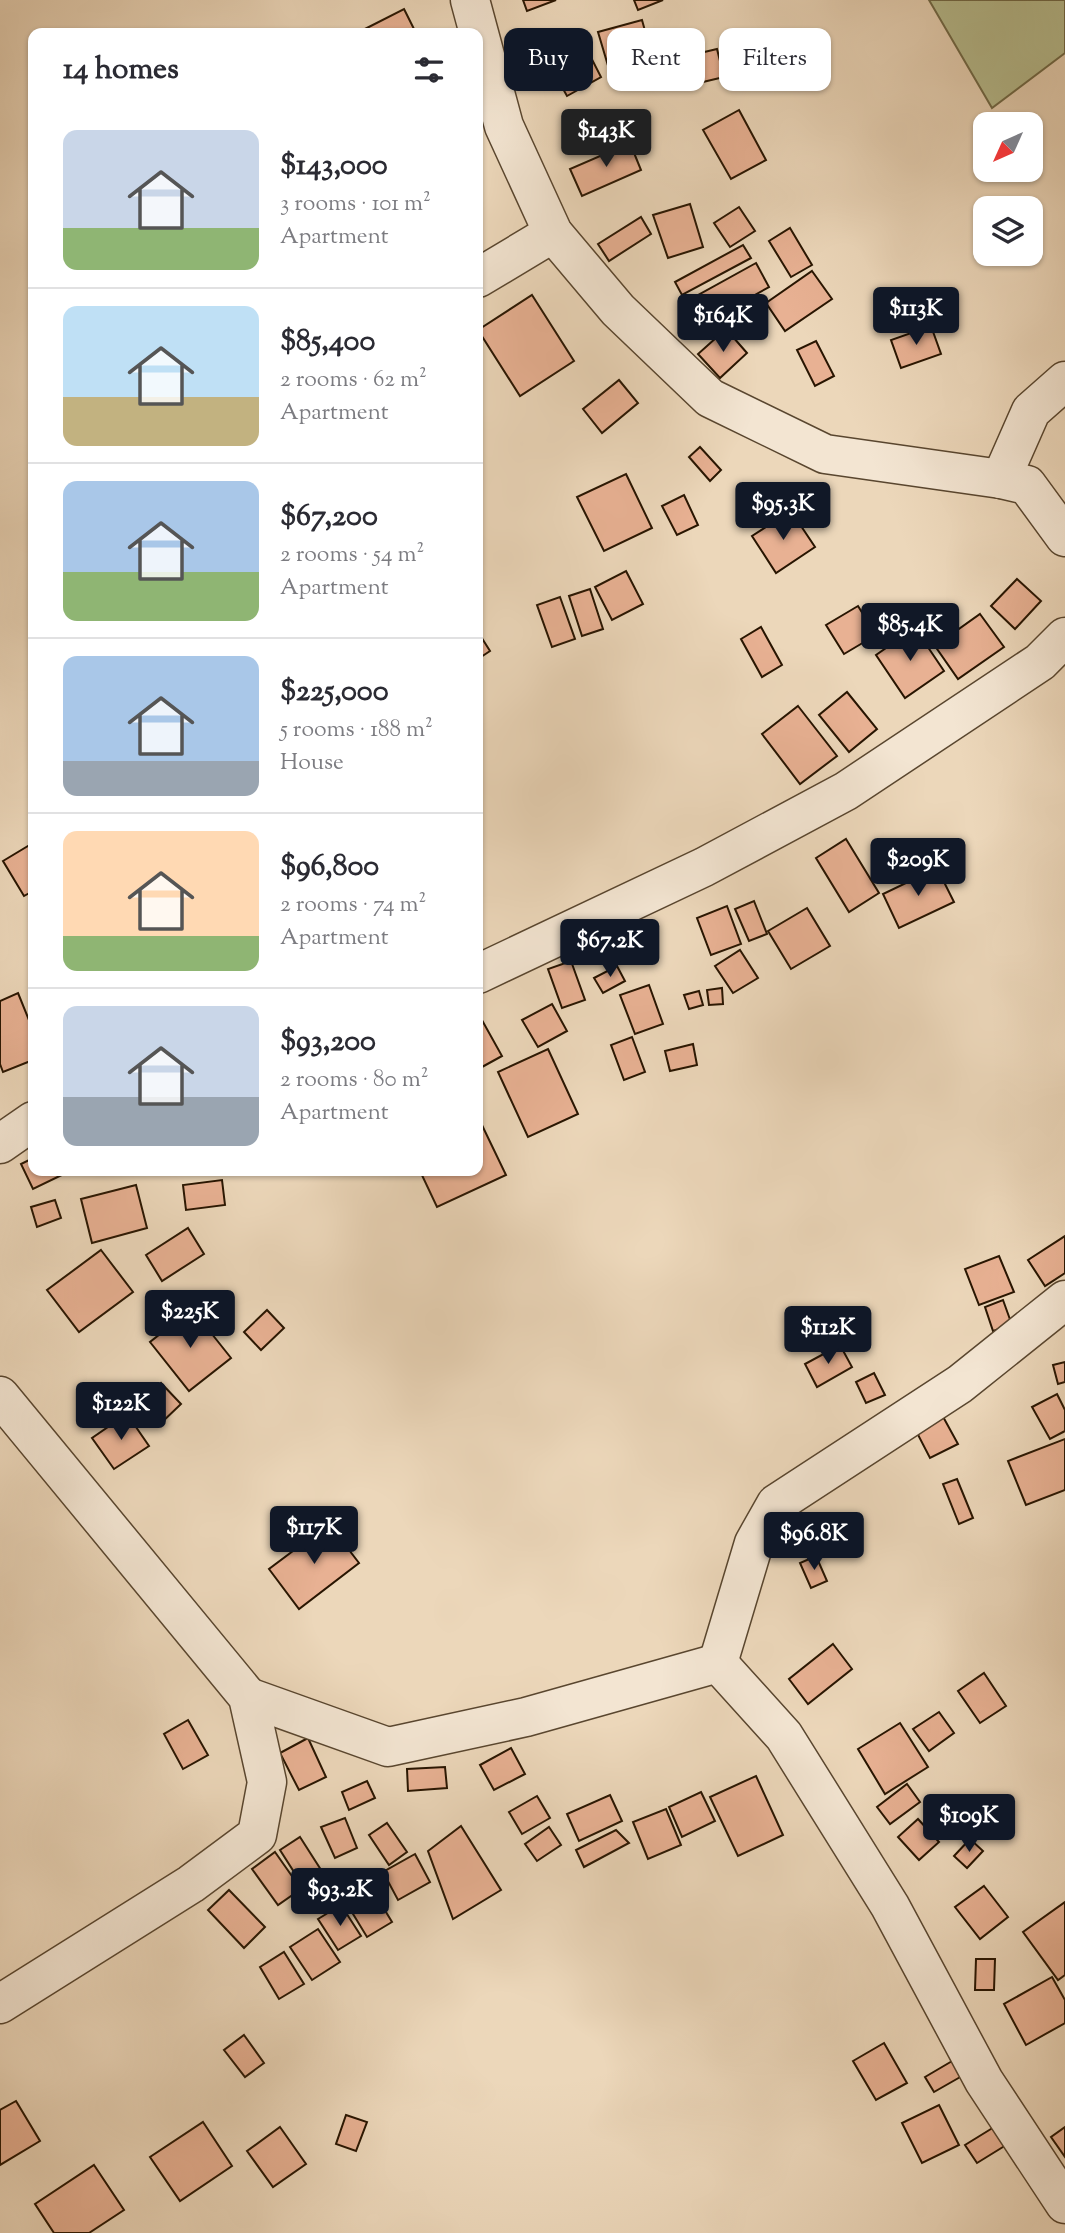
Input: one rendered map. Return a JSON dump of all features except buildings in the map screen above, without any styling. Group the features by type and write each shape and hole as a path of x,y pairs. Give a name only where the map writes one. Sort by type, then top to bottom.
{"street":[{"path":"470,0 478,28"},
{"path":"483,48 504,126 553,233 618,310 710,398 825,454 1002,479 1027,485 1065,537"},
{"path":"483,275 553,233"},
{"path":"1002,479 1031,411 1065,381"},
{"path":"483,972 704,867 846,791 1040,663 1065,637"},
{"path":"0,1143 28,1124"},
{"path":"718,1663 754,1543 776,1504 960,1384 1065,1300"},
{"path":"0,1396 248,1697 267,1782 257,1835 191,1884 0,2004"},
{"path":"248,1697 388,1746 526,1717 718,1663"},
{"path":"718,1663 785,1736 890,1906 984,2081 1065,2204"}],"green space":[{"path":"929,0 1065,0 1065,53 992,108"}]}
